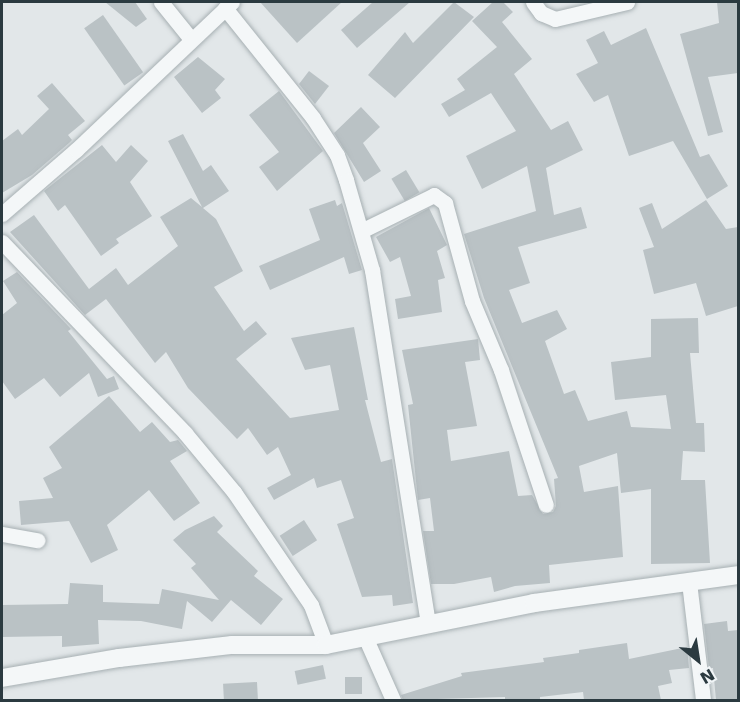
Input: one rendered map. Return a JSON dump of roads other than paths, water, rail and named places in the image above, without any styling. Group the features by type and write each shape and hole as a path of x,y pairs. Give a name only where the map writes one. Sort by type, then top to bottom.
{"street":[{"path":"161,2 190,38"},
{"path":"533,2 541,13 555,19 627,2"},
{"path":"2,214 148,83 190,38 229,5 313,118 337,155 363,230 428,625"},
{"path":"363,230 434,195 445,203 472,301 501,370 546,505"},
{"path":"2,242 185,433 234,492 311,605 326,645"},
{"path":"2,534 37,540"},
{"path":"2,678 118,658 232,645 326,645 366,639 534,603 738,575"},
{"path":"689,582 703,700"},
{"path":"366,639 393,700"}]}
